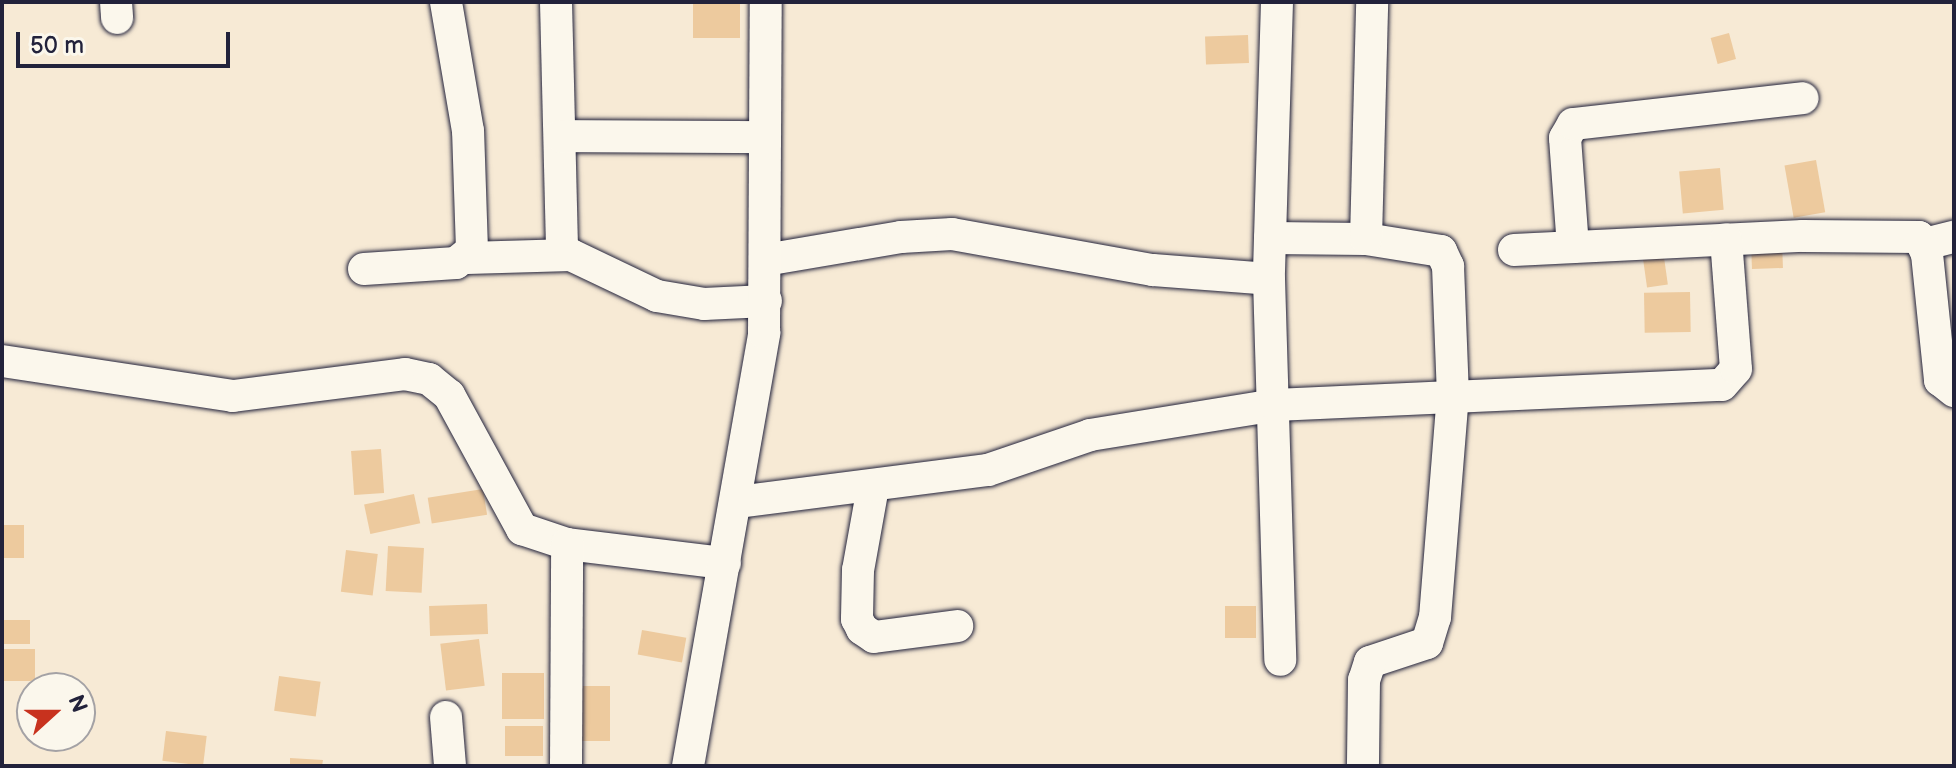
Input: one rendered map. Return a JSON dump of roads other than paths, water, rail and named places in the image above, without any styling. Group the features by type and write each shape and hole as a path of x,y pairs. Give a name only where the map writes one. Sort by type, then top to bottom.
{"street":[{"path":"446,2 468,131 472,250 467,258"},
{"path":"556,2 562,255"},
{"path":"688,766 690,733 737,502 766,301 766,2"},
{"path":"1277,2 1269,279 1280,660"},
{"path":"1366,239 1372,2"},
{"path":"1573,247 1565,138 1573,124 1803,98"},
{"path":"560,136 765,137"},
{"path":"765,260 901,237 952,234 1140,268 1269,279"},
{"path":"1514,250 1726,239 1909,235 1940,240 1940,380 1954,391"},
{"path":"1270,238 1366,239 1441,251 1448,266 1453,394 1435,617 1427,643 1370,662 1364,680 1363,766"},
{"path":"737,502 988,470 1090,435 1275,405 1453,394 1722,385 1736,369 1726,239"},
{"path":"364,269 456,263 467,258 562,255 583,258 657,296 704,304 766,301"},
{"path":"2,361 233,396 405,374 429,379 449,395 522,529 567,544 725,563"},
{"path":"873,487 858,570 857,619 862,629 874,637 957,626"},
{"path":"566,766 567,544"},
{"path":"446,717 450,766"}]}
